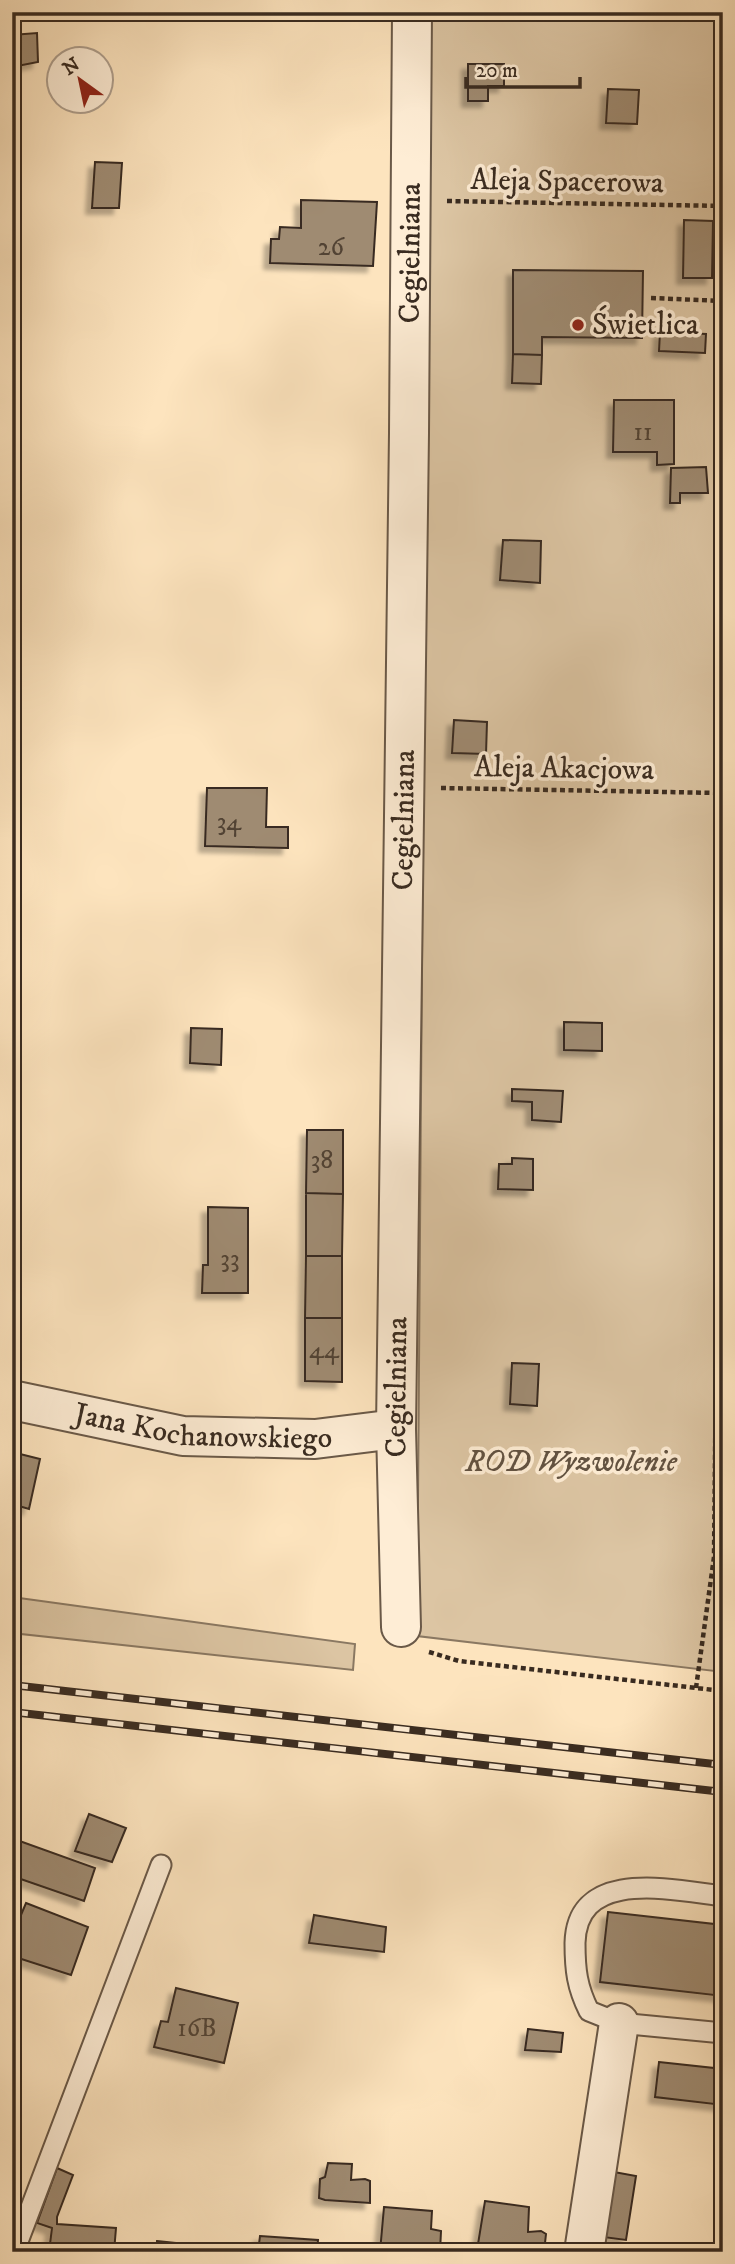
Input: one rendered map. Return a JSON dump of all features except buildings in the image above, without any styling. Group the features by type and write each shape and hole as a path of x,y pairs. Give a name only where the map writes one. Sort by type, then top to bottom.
{"street":[{"name":"Cegielniana","path":"401,1627 396,1429 412,12"},
{"name":"Jana Kochanowskiego","path":"12,1400 183,1436 315,1439 396,1429"},
{"path":"584,2252 619,2023"}],"lane":[{"path":"14,2252 161,1865"},
{"path":"723,1896 663,1889 632,1889 601,1895 581,1914 575,1946 579,1991 589,2011 619,2023 723,2033"}],"path":[{"name":"Aleja Spacerowa","path":"411,201 723,206"},
{"path":"651,298 723,301"},
{"path":"696,1688 714,1557 723,679"},
{"name":"Aleja Akacjowa","path":"405,787 722,793"},
{"path":"401,1627 417,1648 459,1661 723,1691"}],"green space":[{"name":"ROD Wyzwolenie","path":"429,12 723,12 723,1672 417,1636"},
{"path":"12,1597 355,1644 353,1670 12,1633"}],"railway":[{"path":"12,1685 723,1765"},
{"path":"12,1712 723,1792"}],"place":[{"name":"Świetlica","path":"578,325"}]}
